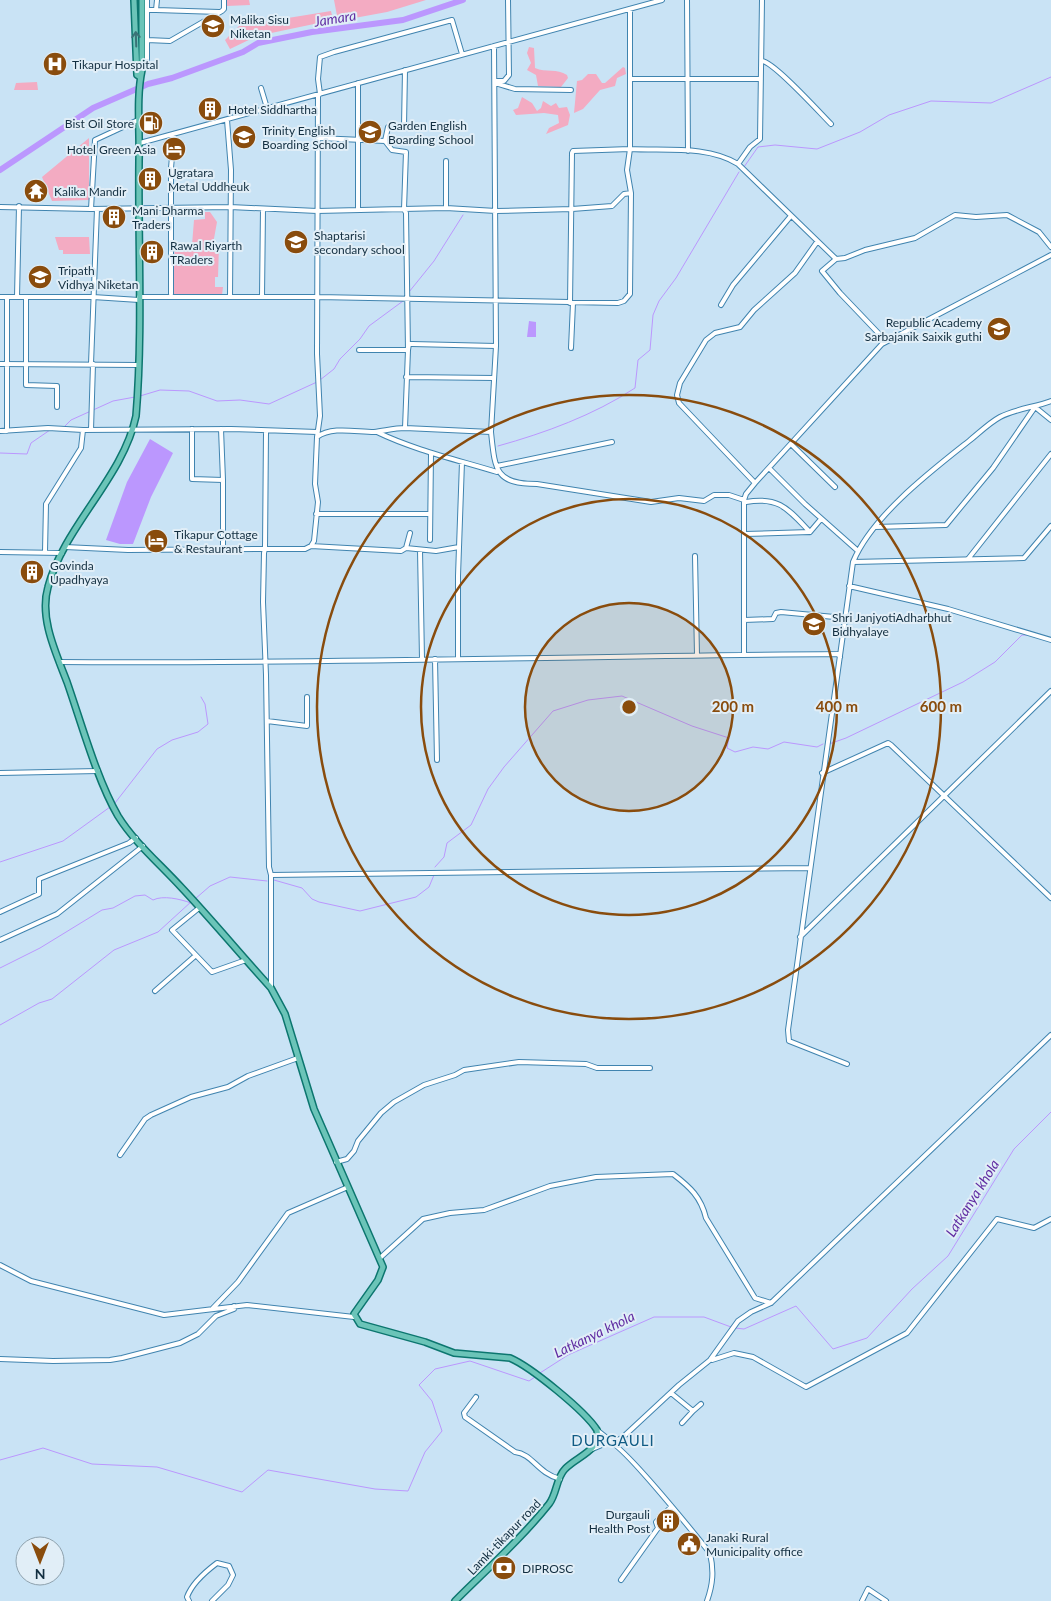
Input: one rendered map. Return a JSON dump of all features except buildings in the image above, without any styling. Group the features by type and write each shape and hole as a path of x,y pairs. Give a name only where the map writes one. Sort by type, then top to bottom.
{"main road":[{"path":"134,0 137,75 139,78"},
{"path":"142,0 142,65 139,78 138,120 140,143 137,399 133,430 65,547 51,576 45,600 46,616 60,662 99,771 119,817 272,988 285,1014 314,1109 383,1268 378,1280 356,1310 354,1317 360,1324 425,1342 454,1353 510,1358 547,1382 597,1430"},
{"name":"Lamki-tikapur road","path":"455,1601 490,1567 550,1502 565,1469 590,1450 598,1437 597,1430"}],"street":[{"path":"142,65 147,62 147,0"},
{"path":"156,10 157,0"},
{"path":"147,40 170,41 224,9 224,0"},
{"path":"495,82 504,81 509,75 507,48 509,42 507,25 508,0"},
{"path":"140,143 662,0"},
{"path":"687,0 688,152"},
{"path":"738,164 750,147 760,139 762,0"},
{"path":"0,297 318,297 572,303 618,303 624,301 630,294 631,193 627,170 630,149 630,9"},
{"path":"147,10 219,12"},
{"path":"311,546 314,541 316,514 317,434 320,416 318,79 320,57 452,20 462,54"},
{"path":"494,46 496,346 491,432 497,472"},
{"path":"762,61 766,61 782,75 831,124"},
{"path":"404,70 405,125 388,127 385,140 392,150 406,152 404,209 406,213 408,350"},
{"path":"630,79 761,79"},
{"path":"495,82 515,89 571,90"},
{"path":"358,83 358,210"},
{"path":"261,88 267,108"},
{"path":"92,209 95,140 138,120"},
{"path":"227,120 230,136 230,297"},
{"path":"171,294 171,168 174,134"},
{"path":"318,138 385,140"},
{"path":"571,348 572,151 630,149 723,155 738,164 790,217 836,259"},
{"path":"446,161 446,208"},
{"path":"0,206 97,210 172,210 230,207 318,211 446,208 496,211 612,206 624,194 631,193"},
{"path":"17,297 19,206"},
{"path":"262,297 263,209"},
{"path":"91,430 93,297 97,210"},
{"path":"882,344 883,338 840,293 822,271 836,259 915,238 955,214 976,217 1007,216 1039,232 1051,247"},
{"path":"721,305 734,285 790,217"},
{"path":"755,483 679,403 680,384 706,340 714,333 740,327 754,310 795,273 817,242"},
{"path":"744,655 746,494 882,344 1051,255"},
{"path":"7,297 7,431"},
{"path":"26,297 26,385 57,386 57,407"},
{"path":"405,428 409,344 496,346"},
{"path":"359,350 408,350"},
{"path":"0,364 138,365"},
{"path":"406,377 494,378"},
{"path":"847,1064 789,1040 809,868 853,562 858,551 876,526 912,487 1000,417 1051,401"},
{"path":"1036,407 1051,420"},
{"path":"876,526 946,525 993,468 1036,407"},
{"path":"0,431 48,428 83,430 192,429 317,434 325,431 377,432 431,454 497,472 503,478 518,484 537,484 651,502 679,498 704,501 714,495 729,495 745,501 762,499 779,502 810,532"},
{"path":"377,432 387,428 491,432"},
{"path":"192,429 192,479 223,480"},
{"path":"45,552 46,504 81,448 83,430"},
{"path":"221,430 223,548"},
{"path":"266,432 266,549 263,602 269,867 272,875 272,988"},
{"path":"497,466 612,442"},
{"path":"791,444 835,487"},
{"path":"430,540 431,454"},
{"path":"968,559 1051,454"},
{"path":"458,658 458,547 462,462"},
{"path":"769,468 821,519 858,551"},
{"path":"316,514 429,514"},
{"path":"745,534 810,532 821,519"},
{"path":"853,562 1024,558 1051,526"},
{"path":"406,548 410,534"},
{"path":"65,547 128,550 266,549 305,548 311,546 401,551 406,548 420,550 458,547"},
{"path":"420,550 422,659"},
{"path":"0,552 62,553"},
{"path":"695,556 697,655"},
{"path":"849,586 948,609 1051,640"},
{"path":"744,620 774,620 776,613 781,612 845,618"},
{"path":"60,662 265,662 838,654 840,657"},
{"path":"435,659 437,760"},
{"path":"800,938 1051,691"},
{"path":"267,721 307,726 307,697"},
{"path":"822,774 888,743 1051,898"},
{"path":"0,773 99,771"},
{"path":"0,912 39,894 39,879 129,843 136,838"},
{"path":"0,940 57,914 143,846"},
{"path":"272,875 809,868"},
{"path":"199,908 172,930 195,956 212,972 246,960"},
{"path":"155,991 195,956"},
{"path":"590,1450 622,1438 710,1360 738,1321 751,1312 771,1303 1051,1035"},
{"path":"120,1156 144,1119 151,1115 191,1097 228,1087 248,1076 298,1058"},
{"path":"336,1162 347,1159 370,1126 394,1102 424,1085 455,1075 464,1070 519,1062 586,1064 597,1068 650,1068"},
{"path":"380,1258 423,1219 450,1212 484,1210 550,1186 596,1176 673,1174 694,1190 702,1204 706,1218 755,1298 771,1303"},
{"path":"213,1308 238,1282 288,1213 348,1187"},
{"path":"710,1360 734,1353 753,1357 806,1387 907,1333 997,1220 1034,1228 1051,1219"},
{"path":"0,1265 31,1281 164,1315 247,1305 354,1317"},
{"path":"0,1359 53,1361 122,1358 180,1343 198,1334 210,1321 234,1309 234,1306"},
{"path":"671,1393 693,1411"},
{"path":"476,1397 464,1413 465,1417 515,1452 524,1453 546,1476 560,1479"},
{"path":"682,1423 701,1404"},
{"path":"597,1430 646,1474 671,1508 710,1554 714,1568 707,1601"},
{"path":"621,1580 658,1528 656,1522 671,1508"},
{"path":"189,1601 187,1597 189,1590 211,1568 218,1563 229,1566 233,1575 228,1585 212,1601"},
{"path":"862,1601 868,1589 886,1601"}],"shaded area":[{"path":"227,0 249,0 250,5 227,6"},
{"path":"334,0 426,0 387,12 338,21"},
{"path":"331,11 333,20 257,36 230,49 225,40 239,26"},
{"path":"529,47 534,48 535,68 567,75 568,78 561,87 538,86 536,75 527,70 531,63 527,53"},
{"path":"623,67 626,74 617,78 615,86 600,90 583,109 574,113 577,81 582,80 588,74 596,74 602,83 605,83"},
{"path":"37,82 38,90 14,90 16,83"},
{"path":"522,97 532,103 537,111 541,108 543,101 551,106 556,103 559,108 567,107 570,115 568,125 546,134 549,128 559,123 558,115 544,113 516,115 513,110 518,108"},
{"path":"89,138 89,200 52,201 42,177"},
{"path":"205,212 210,212 217,222 213,244 219,245 218,277 215,277 215,287 223,287 222,295 173,295 175,242 192,245 194,220 205,219"},
{"path":"55,237 89,237 90,254 63,254 63,250 59,250"},
{"path":"529,321 536,322 536,337 527,337"},
{"path":"150,439 173,453 151,497 133,544 120,544 106,540 127,482"}],"waterway":[{"name":"Jamara","path":"0,170 93,108 148,84 172,78 243,52 258,43 312,32 403,20 463,0"},
{"path":"744,167 758,147 775,145 817,149 860,132 889,115 931,101 991,103 1051,77"},
{"path":"498,446 586,415 635,388 638,360 650,350 653,315 659,301 676,278 739,172"},
{"path":"409,292 434,261 463,215"},
{"path":"320,380 334,369 340,359 360,339 369,326 403,301"},
{"path":"140,396 160,390 189,391 217,401 240,400 269,404 317,382"},
{"path":"63,428 71,420 113,401 135,397"},
{"path":"0,453 27,454 31,443 50,430"},
{"path":"829,744 846,738 963,682 995,662 1022,635 1027,635"},
{"path":"435,867 444,857 447,843 471,825 488,789 504,767 553,711 588,700 622,696 692,726 729,738 727,748 735,752 753,747 768,749 784,742 817,747 823,744"},
{"path":"115,803 157,749 172,740 198,732 208,724 205,704 201,697"},
{"path":"0,862 63,841 110,807"},
{"path":"274,880 302,888 312,899 319,902 360,911 416,897 429,887 434,875"},
{"path":"195,899 210,886 230,877 267,881"},
{"path":"0,968 40,948 102,910 113,908 135,896 145,895 153,900 172,898 191,903"},
{"path":"0,1025 39,1003 52,999 114,950 158,932 192,901"},
{"name":"Latkanya khola","path":"735,1328 744,1329 796,1306 833,1349 867,1338 912,1289 948,1256 1014,1149 1051,1112"},
{"name":"Latkanya khola","path":"540,1373 568,1355 654,1317 704,1317 731,1327"},
{"name":"Latkanya khola","path":"0,1460 43,1448 92,1464 157,1467 242,1492 268,1470 375,1489 408,1491 425,1452 442,1431 432,1401 419,1385 435,1369 470,1361 529,1381 535,1377"}],"place":[{"name":"Malika Sisu Niketan","path":"213,26"},
{"name":"Tikapur Hospital","path":"55,64"},
{"name":"Hotel Siddhartha","path":"210,109"},
{"name":"Bist Oil Store","path":"151,123"},
{"name":"Garden English Boarding School","path":"370,132"},
{"name":"Trinity English Boarding School","path":"244,137"},
{"name":"Hotel Green Asia","path":"174,149"},
{"name":"Ugratara Metal Uddheuk","path":"150,179"},
{"name":"Kalika Mandir","path":"36,191"},
{"name":"Mani Dharma Traders","path":"114,217"},
{"name":"Shaptarisi secondary school","path":"296,242"},
{"name":"Rawal Riyarth TRaders","path":"152,252"},
{"name":"Tripath Vidhya Niketan","path":"40,277"},
{"name":"Republic Academy Sarbajanik Saixik guthi","path":"999,329"},
{"name":"Tikapur Cottage & Restaurant","path":"156,541"},
{"name":"Govinda Upadhyaya","path":"32,572"},
{"name":"Shri JanjyotiAdharbhut Bidhyalaye","path":"814,624"},
{"name":"Durgauli Health Post","path":"668,1521"},
{"name":"Janaki Rural Municipality office","path":"689,1544"},
{"name":"DIPROSC","path":"504,1568"}],"district":[{"name":"DURGAULI","path":"613,1440"}]}
